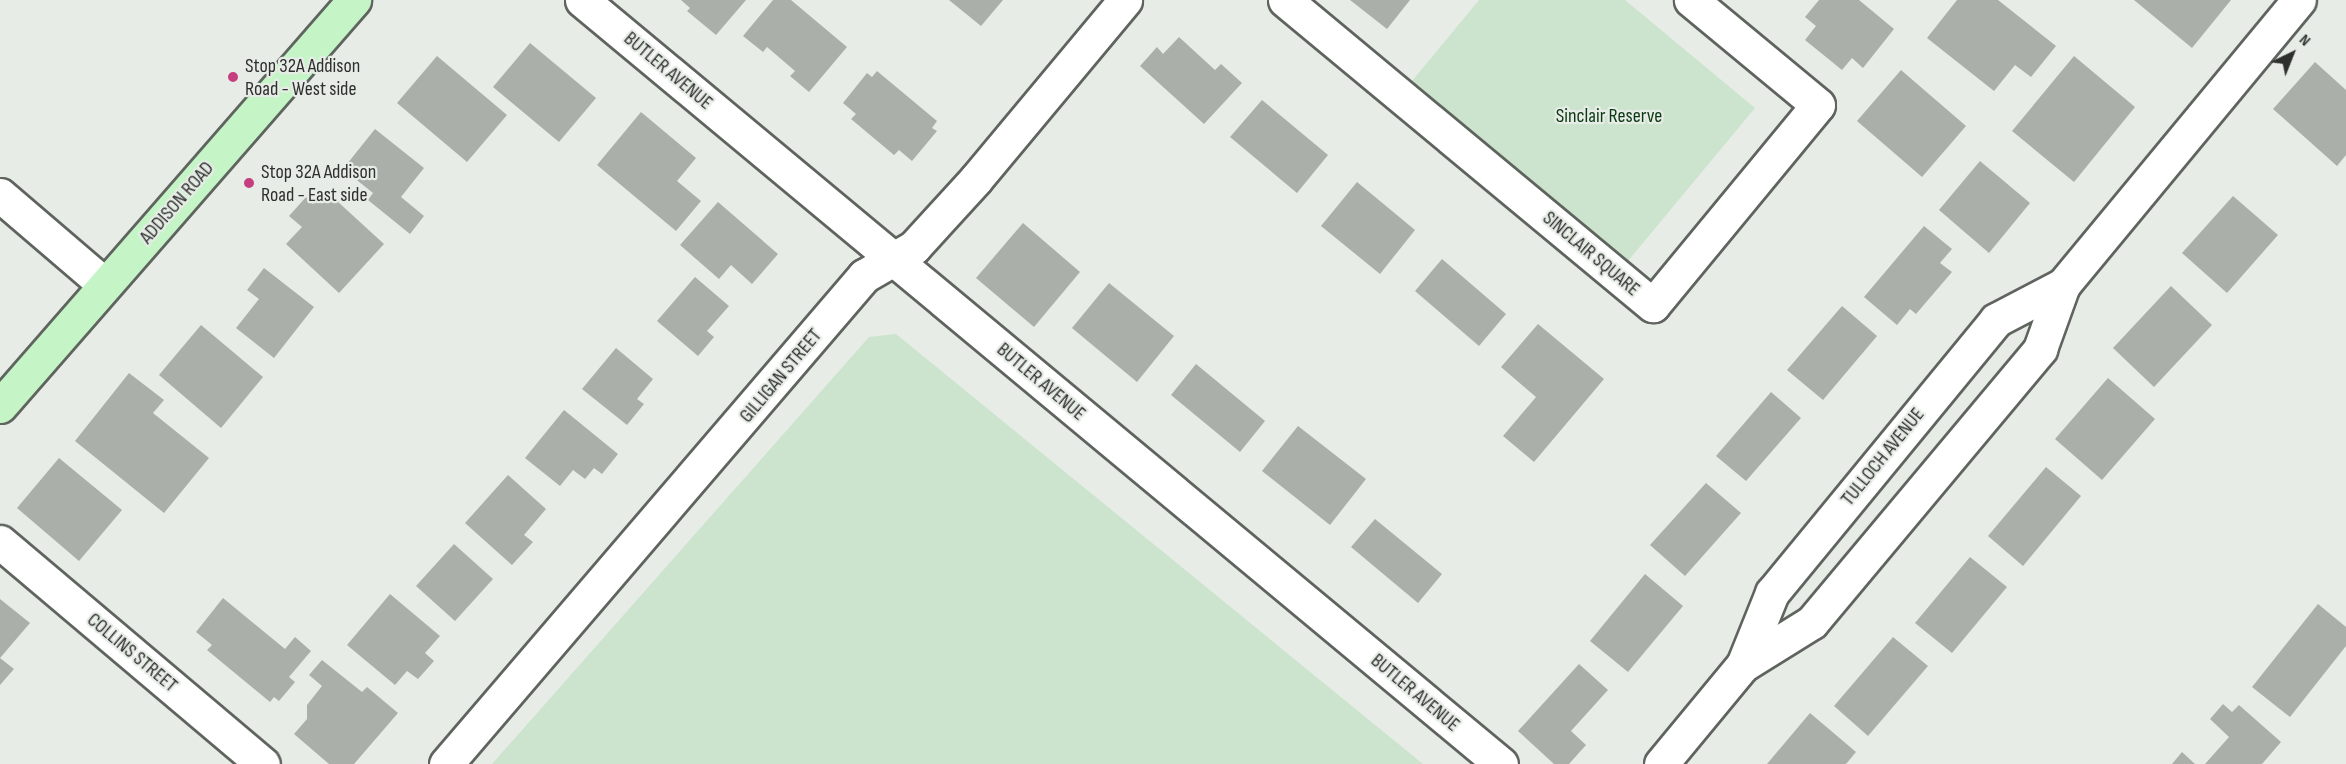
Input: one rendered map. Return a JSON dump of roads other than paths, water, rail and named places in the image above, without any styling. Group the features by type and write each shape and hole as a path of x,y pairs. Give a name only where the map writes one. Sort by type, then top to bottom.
{"main road":[{"name":"ADDISON ROAD","path":"0,406 354,0"}],"street":[{"name":"BUTLER AVENUE","path":"582,0 1501,764"},
{"name":"GILLIGAN STREET","path":"446,764 864,276 896,261 976,179 1125,0"},
{"name":"SINCLAIR SQUARE","path":"1285,0 1653,305 1818,105 1691,0"},
{"name":"TULLOCH AVENUE","path":"1743,665 1812,622 2040,349 2063,285 2299,0"},
{"path":"0,195 105,285"},
{"name":"TULLOCH AVENUE","path":"1661,764 1743,665 1772,593 1996,320 2063,285"},
{"name":"COLLINS STREET","path":"0,542 263,764"}],"place":[{"name":"Stop 32A Addison Road - West side","path":"233,77"},
{"name":"Stop 32A Addison Road - East side","path":"249,183"}],"park label":[{"name":"Sinclair Reserve","path":"1609,116"}]}
